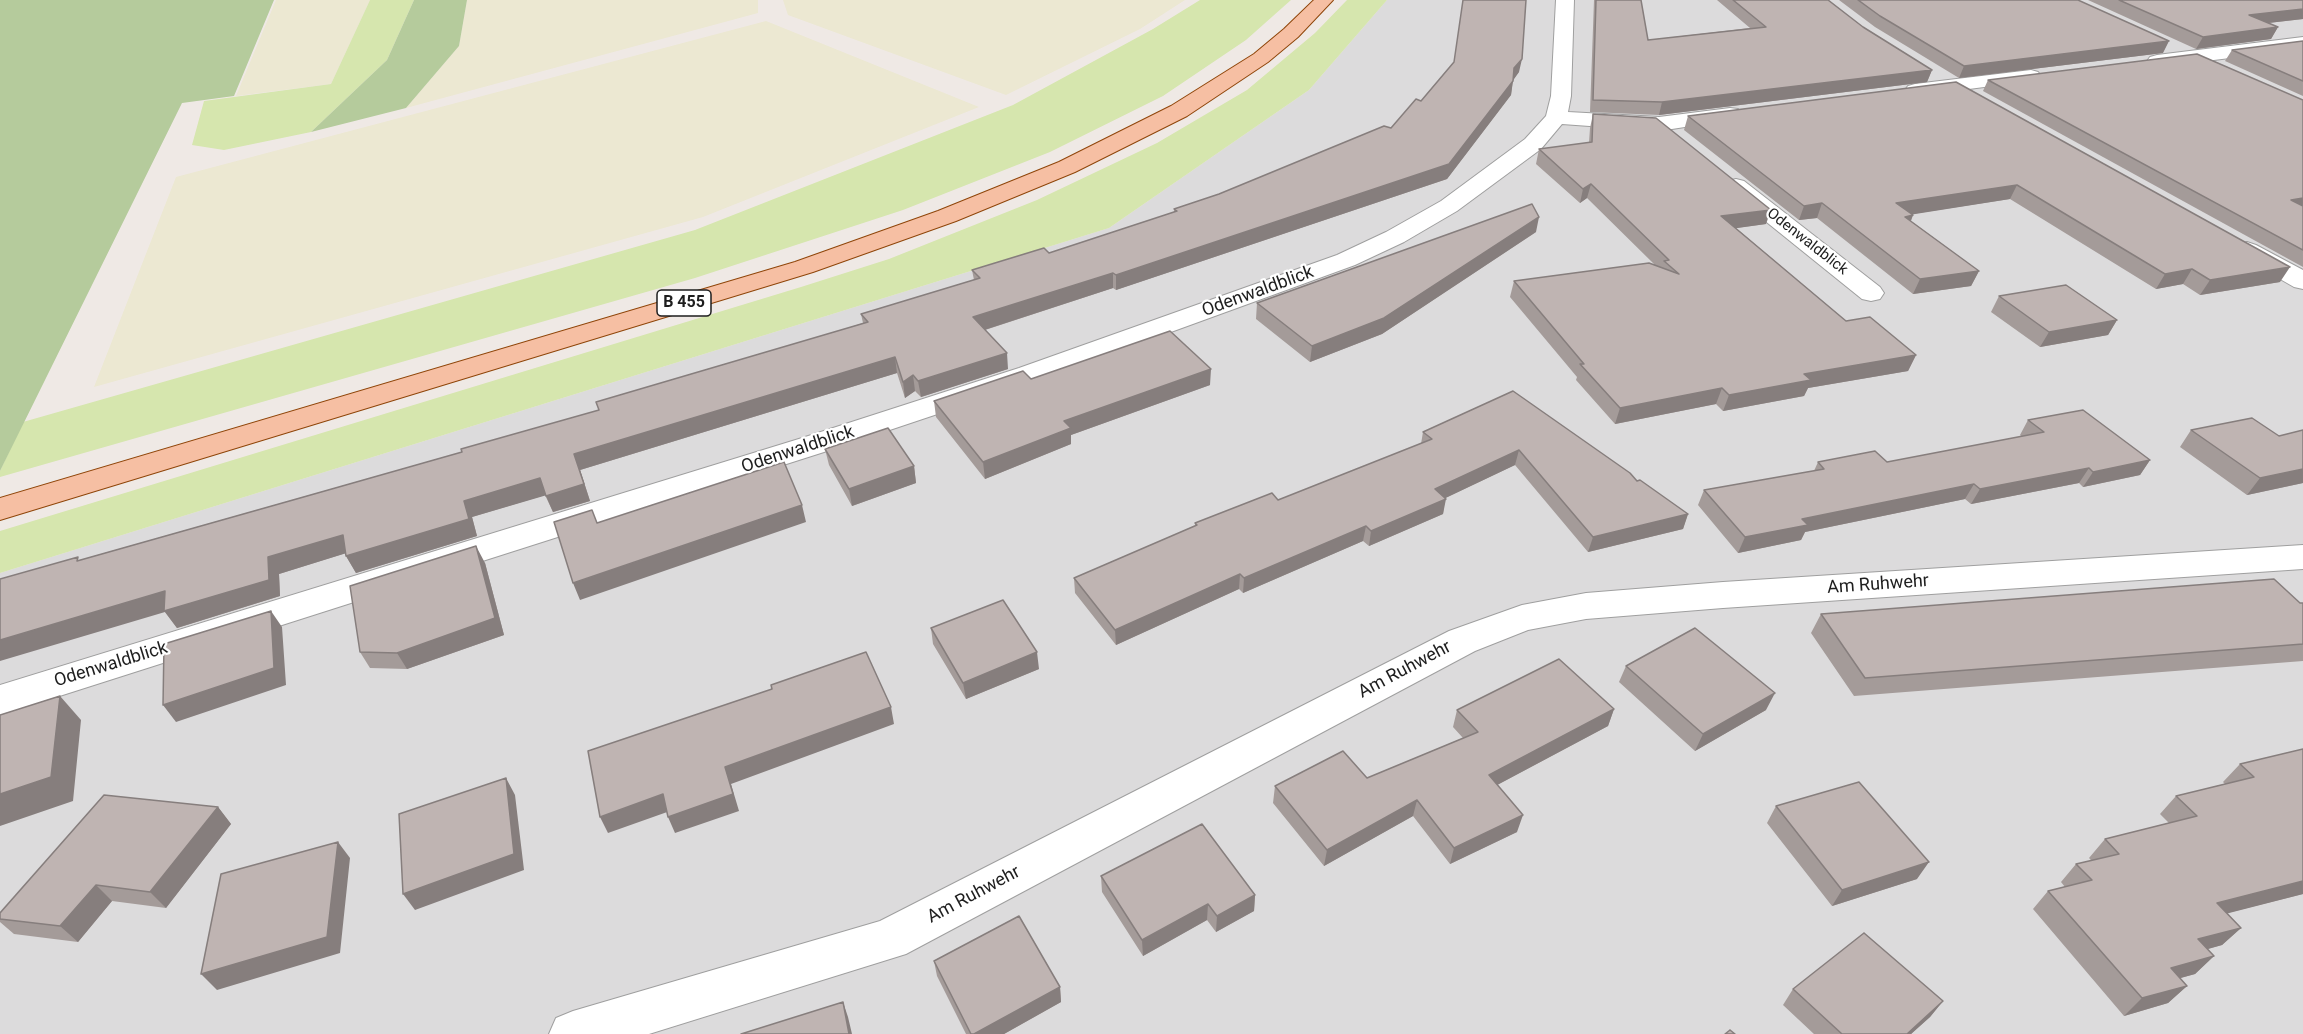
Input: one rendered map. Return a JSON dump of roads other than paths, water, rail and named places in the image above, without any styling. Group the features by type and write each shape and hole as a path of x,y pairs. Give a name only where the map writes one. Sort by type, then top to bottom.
{"main road":[{"name":"B 455","path":"0,508 804,267 947,216 1067,167 1179,111 1261,58 1291,33 1324,0"}],"street":[{"path":"1565,0 1561,96 1556,117 1603,122 1659,124 1753,111"},
{"path":"2162,43 2223,70"},
{"path":"2136,64 2303,43"},
{"path":"1924,68 1984,103"},
{"path":"1894,93 2056,73"},
{"name":"Odenwaldblick","path":"0,700 813,445 1029,374 1346,260 1449,206 1533,144 1556,117"},
{"path":"1659,124 1686,146"},
{"name":"Odenwaldblick","path":"1723,175 1871,293"},
{"path":"2231,241 2303,281"},
{"name":"Am Ruhwehr","path":"573,1034 890,939 1462,641 1522,618 1586,606 1723,595 2303,557"}]}
